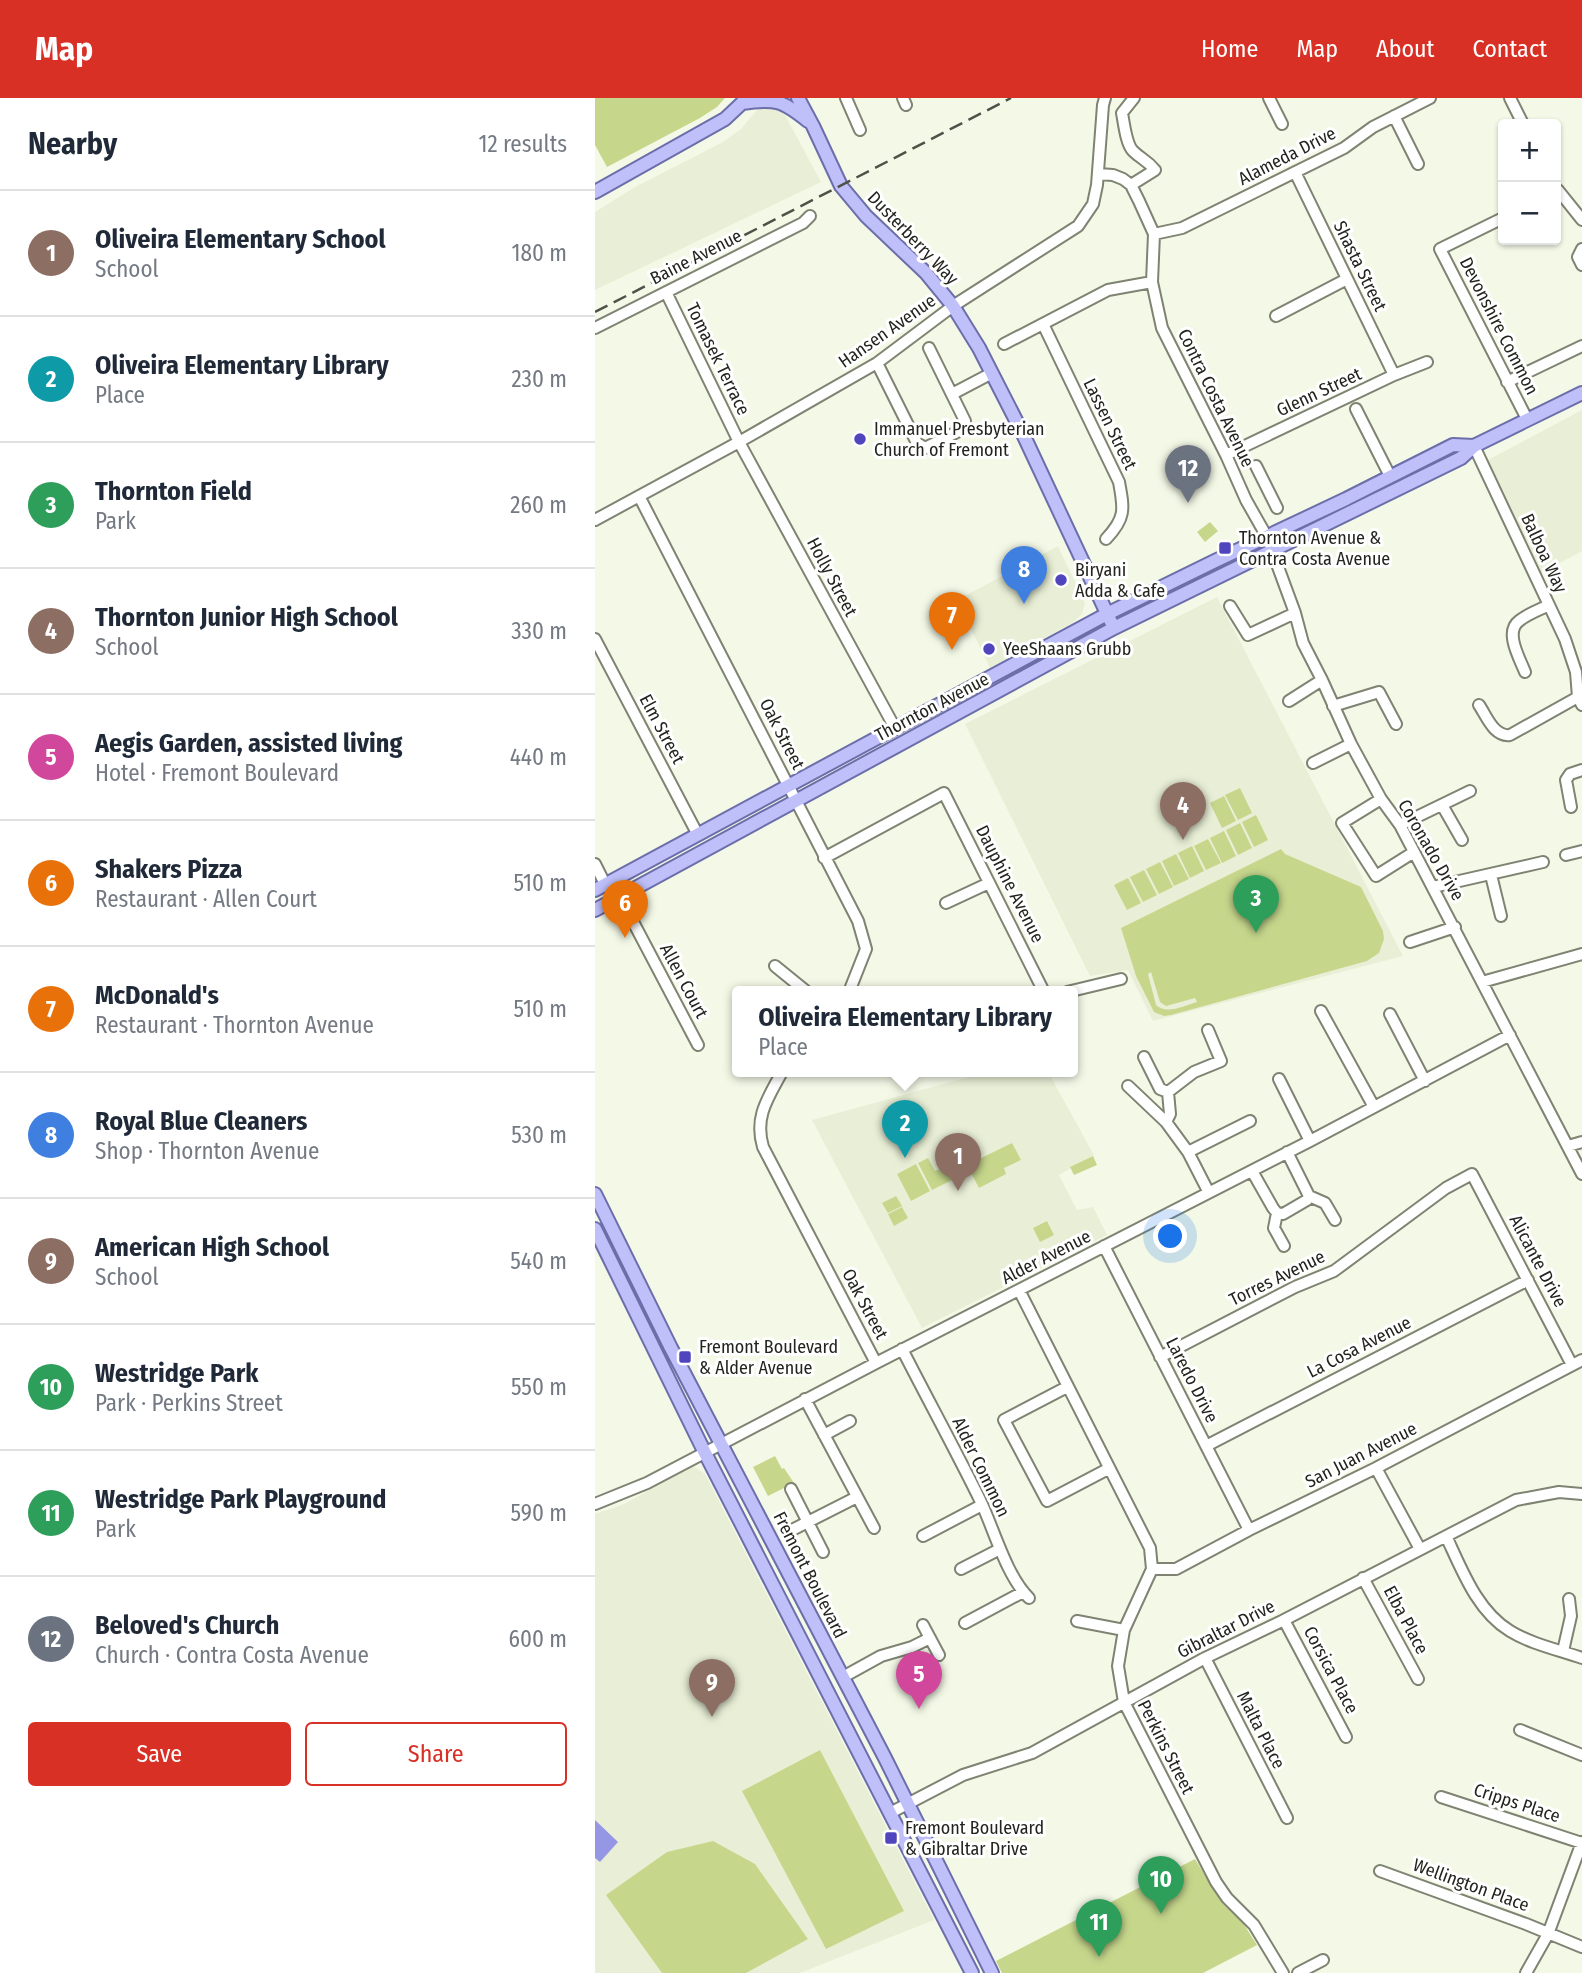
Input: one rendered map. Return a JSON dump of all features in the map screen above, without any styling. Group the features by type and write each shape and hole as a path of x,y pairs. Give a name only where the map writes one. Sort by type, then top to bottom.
{"main road":[{"name":"Dusterberry Way","path":"798,98 841,186 866,216 926,273 953,306 979,348 1114,628"},
{"path":"595,192 725,119 744,101 775,99 791,107 813,126"},
{"name":"Thornton Avenue","path":"595,910 1114,628 1461,458 1474,446 1582,393"},
{"name":"Thornton Avenue","path":"600,887 1107,614 1453,445 1474,446"},
{"name":"Fremont Boulevard","path":"595,1194 671,1348 843,1677 992,1973"},
{"path":"595,1229 704,1451 972,1973"}],"street":[{"path":"846,98 860,130"},
{"name":"Hansen Avenue","path":"595,520 877,363 953,306 1079,226 1093,204 1105,98"},
{"path":"1098,173 1113,175 1131,185 1155,170 1148,161 1132,150 1127,142 1122,113 1134,98"},
{"path":"1269,98 1282,124"},
{"name":"Alameda Drive","path":"1154,234 1182,228 1343,148 1373,127 1430,98"},
{"path":"1510,98 1520,119"},
{"path":"1394,116 1418,164"},
{"name":"Shasta Street","path":"1295,172 1394,375"},
{"name":"Contra Costa Avenue","path":"1131,185 1154,234 1152,282 1162,328 1246,500 1267,537"},
{"path":"1561,196 1582,220"},
{"name":"Baine Avenue","path":"595,328 803,223 810,216"},
{"name":"Devonshire Common","path":"1498,220 1440,249 1527,419"},
{"path":"1582,249 1578,257 1582,265"},
{"path":"1276,316 1347,279"},
{"path":"1004,344 1108,290 1152,282"},
{"name":"Tomasek Terrace","path":"666,292 739,442"},
{"name":"Lassen Street","path":"1043,324 1119,482 1124,508 1117,528 1106,539"},
{"path":"1507,382 1582,346"},
{"path":"877,363 917,443 925,448 961,430 965,422 929,348"},
{"name":"Glenn Street","path":"1226,455 1427,362"},
{"path":"952,394 992,373"},
{"path":"1356,409 1390,476"},
{"name":"Holly Street","path":"739,442 895,728"},
{"name":"Balboa Way","path":"1474,446 1579,672 1580,701"},
{"path":"1256,466 1277,508"},
{"path":"1246,500 1268,489"},
{"name":"Oak Street","path":"639,496 858,921 866,949 851,986"},
{"name":"Coronado Drive","path":"1267,537 1303,643 1351,744 1381,799 1400,825 1582,1174"},
{"path":"1525,672 1513,638 1513,629 1517,622 1549,605"},
{"path":"1230,606 1248,635 1295,613"},
{"name":"Elm Street","path":"595,639 698,835"},
{"path":"1289,701 1322,680"},
{"path":"1333,706 1379,692 1396,724"},
{"path":"1479,705 1498,733 1504,736 1580,701"},
{"path":"1313,763 1351,744"},
{"path":"1571,807 1566,780 1570,774 1582,770"},
{"path":"1400,825 1470,791"},
{"name":"Dauphine Avenue","path":"824,858 944,793 1041,986"},
{"path":"1381,799 1342,823 1376,876 1414,852"},
{"path":"1442,805 1462,840"},
{"path":"1566,855 1582,851"},
{"path":"1433,887 1543,862"},
{"path":"595,864 600,887"},
{"path":"1491,875 1501,916"},
{"path":"946,903 989,883"},
{"name":"Allen Court","path":"620,897 698,1045"},
{"path":"1410,942 1455,928"},
{"path":"1482,982 1582,954"},
{"path":"775,966 800,986"},
{"path":"1078,989 1121,979"},
{"path":"1321,1012 1374,1107"},
{"path":"1390,1014 1425,1081"},
{"path":"1168,1092 1194,1072 1221,1061 1208,1030"},
{"name":"Alder Avenue","path":"595,1504 638,1487 1510,1035"},
{"path":"1144,1057 1160,1089 1168,1092"},
{"name":"Oak Street","path":"780,1077 759,1124 763,1147 876,1363"},
{"path":"1279,1079 1310,1141"},
{"path":"1128,1086 1166,1122 1188,1152 1208,1191"},
{"path":"1166,1122 1170,1114 1168,1092"},
{"path":"1188,1152 1250,1121"},
{"path":"1568,1146 1582,1142"},
{"path":"1287,1152 1309,1196 1325,1203 1335,1220"},
{"path":"1252,1171 1277,1213 1283,1214 1307,1200 1309,1196"},
{"name":"Alicante Drive","path":"1472,1174 1528,1280 1577,1362"},
{"name":"Torres Avenue","path":"1160,1356 1295,1287 1334,1271 1446,1188 1472,1174"},
{"path":"1277,1213 1274,1228 1284,1246"},
{"name":"Laredo Drive","path":"1104,1247 1249,1530"},
{"name":"La Cosa Avenue","path":"1206,1446 1528,1280"},
{"path":"1019,1290 1150,1549 1152,1569"},
{"name":"Alder Common","path":"902,1349 982,1505 1000,1549 1026,1595 965,1623"},
{"name":"San Juan Avenue","path":"1152,1569 1176,1569 1577,1362"},
{"path":"1067,1387 1004,1420 1047,1501 1108,1469"},
{"path":"806,1399 874,1528"},
{"path":"824,1435 850,1421"},
{"path":"1376,1468 1420,1549"},
{"path":"791,1489 823,1552"},
{"name":"Gibraltar Drive","path":"890,1813 963,1775 1032,1753 1205,1658 1516,1500 1559,1492 1582,1494"},
{"path":"792,1530 857,1497"},
{"path":"923,1536 982,1505"},
{"path":"1446,1536 1471,1588 1493,1619 1520,1636 1582,1658"},
{"path":"961,1569 1000,1549"},
{"name":"Perkins Street","path":"1152,1569 1124,1630 1118,1666 1124,1702 1216,1882 1227,1898 1254,1925 1283,1973"},
{"name":"Elba Place","path":"1363,1578 1418,1679"},
{"path":"1563,1651 1571,1616 1569,1599"},
{"name":"Corsica Place","path":"1284,1619 1346,1737"},
{"path":"1077,1622 1124,1630"},
{"path":"923,1625 939,1655"},
{"path":"843,1677 880,1656 912,1647 930,1638"},
{"name":"Malta Place","path":"1205,1658 1287,1818"},
{"path":"1520,1730 1582,1755"},
{"name":"Cripps Place","path":"1441,1797 1582,1843"},
{"path":"1526,1973 1548,1934 1582,1843"},
{"name":"Wellington Place","path":"1380,1871 1582,1947"},
{"path":"1298,1973 1323,1960"}],"shaded area":[{"path":"766,106 779,108 784,113 821,182 595,290 595,212 635,187 723,142 741,129 756,111"},
{"path":"1582,410 1582,551 1540,574 1488,460"},
{"path":"1058,546 1085,603 1082,614 1072,623 990,668 957,600"},
{"path":"1217,597 1403,956 1153,1021 1128,970 1090,976 965,724"},
{"path":"969,1077 1051,1077 1094,1155 1059,1175 1077,1210 1093,1207 1107,1235 922,1328 812,1120"},
{"path":"695,1467 705,1474 934,1920 800,1973 595,1973 595,1514 622,1505"}],"green space":[{"path":"595,98 725,98 700,118 607,167 595,145"},
{"path":"1210,522 1218,531 1205,542 1197,532"},
{"path":"1240,788 1252,813 1238,820 1225,795"},
{"path":"1224,796 1236,821 1222,828 1210,803"},
{"path":"1256,815 1268,840 1254,847 1242,822"},
{"path":"1240,823 1252,848 1238,855 1226,830"},
{"path":"1224,831 1236,856 1222,863 1210,838"},
{"path":"1208,839 1221,863 1206,870 1194,846"},
{"path":"1192,846 1204,871 1190,878 1178,853"},
{"path":"1281,849 1285,854 1361,887 1383,931 1384,939 1379,953 1367,961 1164,1016 1154,1012 1136,976 1121,928","holes":["1151,972 1160,1002 1166,1006 1195,998 1197,1002 1175,1009 1160,1008 1156,1005 1148,974"]},
{"path":"1176,854 1189,879 1174,886 1162,861"},
{"path":"1160,862 1173,887 1159,894 1146,869"},
{"path":"1144,870 1157,895 1143,902 1130,877"},
{"path":"1128,878 1141,903 1127,910 1114,885"},
{"path":"1012,1143 1021,1160 1004,1168 1006,1174 979,1188 967,1165"},
{"path":"1093,1156 1097,1165 1074,1175 1070,1167"},
{"path":"928,1158 935,1171 945,1167 952,1180 932,1190 918,1163"},
{"path":"916,1164 930,1191 911,1201 897,1174"},
{"path":"896,1196 902,1206 888,1213 882,1203"},
{"path":"902,1207 908,1218 894,1226 888,1214"},
{"path":"1047,1221 1054,1235 1040,1242 1033,1228"},
{"path":"775,1456 794,1483 768,1496 753,1467"},
{"path":"820,1750 904,1911 826,1949 742,1791"},
{"path":"713,1841 755,1864 808,1939 746,1973 662,1973 606,1895 667,1852"},
{"path":"1195,1859 1223,1904 1243,1923 1257,1945 1203,1973 1002,1973 996,1961"}],"water":[{"path":"595,1820 618,1842 600,1862 595,1858"}],"railway":[{"path":"595,312 1011,98"}],"place":[{"name":"Immanuel Presbyterian Church of Fremont","path":"860,439"},
{"name":"Beloved's Church","path":"1188,503"},
{"name":"Thornton Avenue & Contra Costa Avenue","path":"1225,548"},
{"name":"Biryani Adda & Cafe","path":"1061,580"},
{"name":"Royal Blue Cleaners","path":"1024,604"},
{"name":"YeeShaans Grubb","path":"989,649"},
{"name":"McDonald's","path":"952,650"},
{"name":"Thornton Junior High School","path":"1183,840"},
{"name":"Thornton Field","path":"1256,933"},
{"name":"Shakers Pizza","path":"625,938"},
{"name":"Oliveira Elementary Library","path":"905,1158"},
{"name":"Oliveira Elementary School","path":"958,1191"},
{"name":"Fremont Boulevard & Alder Avenue","path":"685,1357"},
{"name":"Aegis Garden, assisted living","path":"919,1709"},
{"name":"American High School","path":"712,1717"},
{"name":"Fremont Boulevard & Gibraltar Drive","path":"891,1838"},
{"name":"Westridge Park","path":"1161,1914"},
{"name":"Westridge Park Playground","path":"1099,1957"}]}
